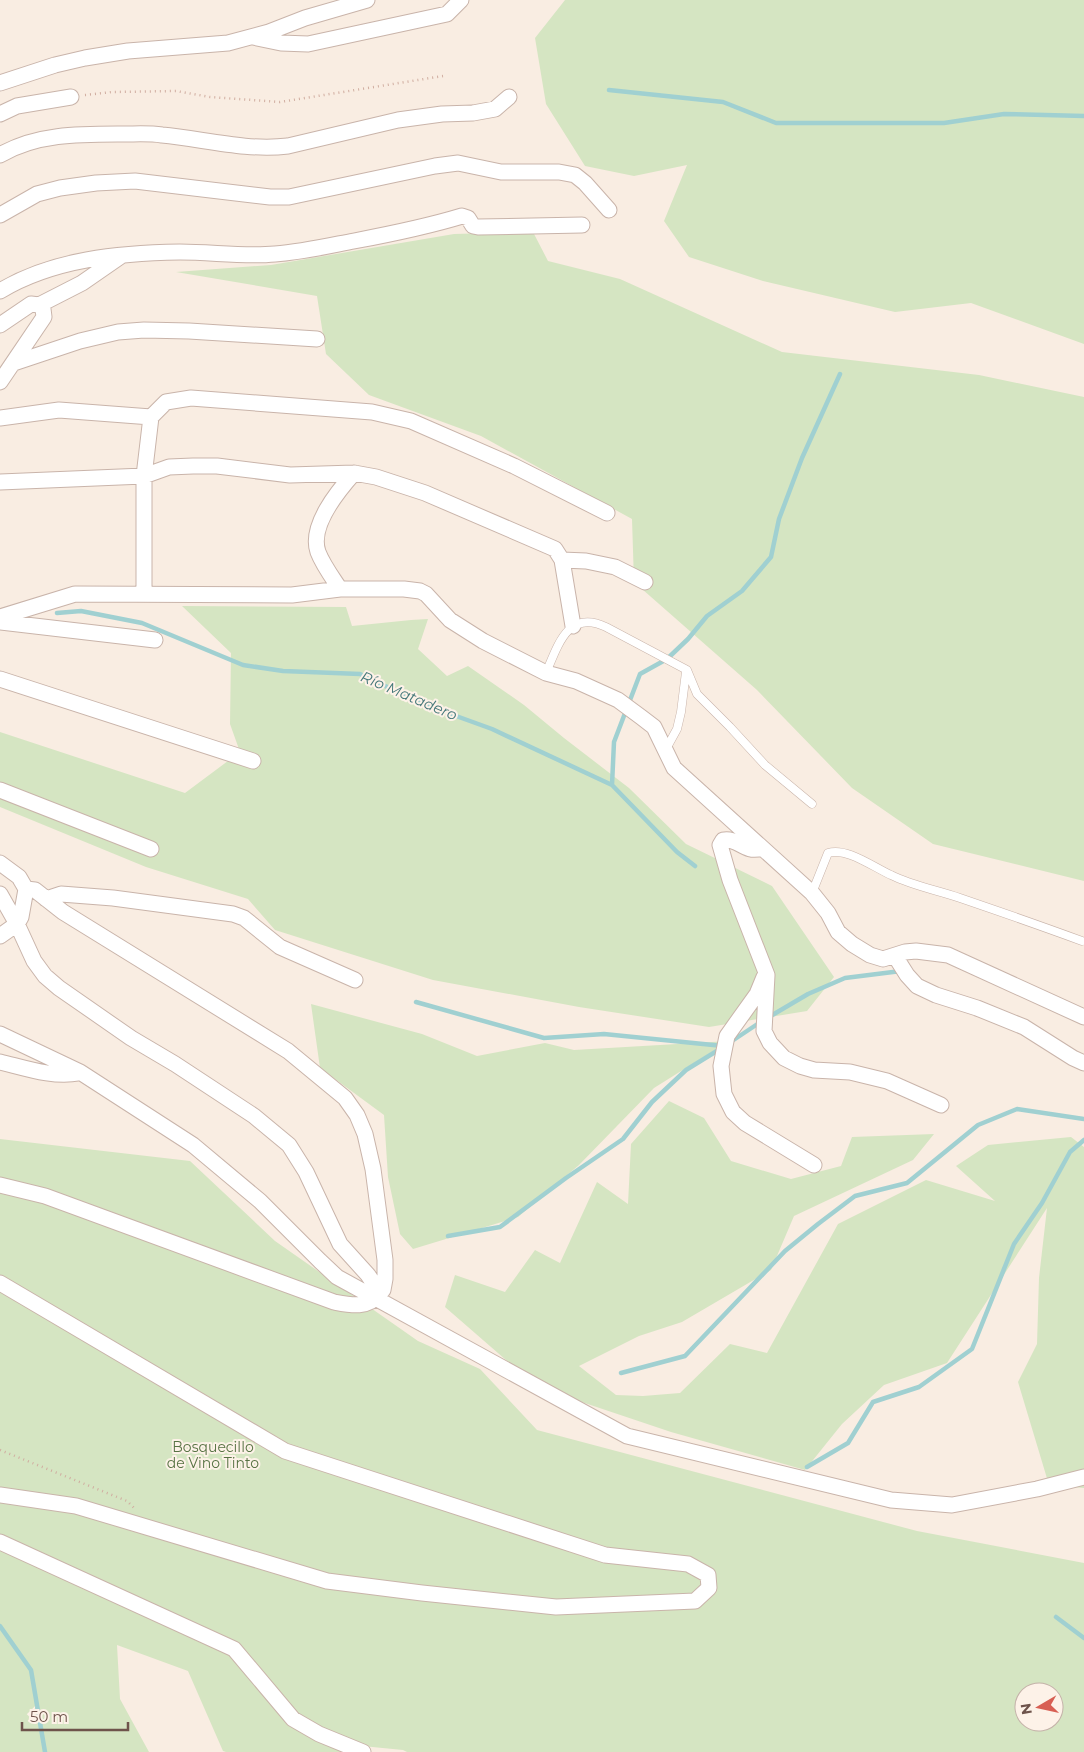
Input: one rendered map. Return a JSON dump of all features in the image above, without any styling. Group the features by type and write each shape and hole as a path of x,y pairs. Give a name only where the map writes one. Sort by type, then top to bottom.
{"street":[{"path":"0,82 85,58 128,51 228,43 367,0"},
{"path":"252,36 281,44 308,44 447,14 461,0"},
{"path":"0,114 17,106 72,96"},
{"path":"0,155 12,148 50,138 89,134 160,134 252,147 279,147 398,120 495,109 509,97"},
{"path":"0,215 37,194 60,188 96,183 135,182 270,197 289,197 435,166 458,163 501,172 559,172 575,175 586,183 609,210"},
{"path":"0,291 19,280 77,262 121,256 180,252 273,254 298,252 425,227 462,216 468,218 473,226 478,227 582,225"},
{"path":"0,325 31,304 38,304 82,283 121,256"},
{"path":"0,382 44,317 43,309 38,304"},
{"path":"14,363 80,341 118,332 144,330 189,331 318,340"},
{"path":"144,594 144,476 151,417 166,402 191,398 372,412 411,421 514,466 607,513"},
{"path":"0,418 59,410 151,417"},
{"path":"0,482 144,476 169,467 193,466 217,466 290,475 354,472 376,477 425,493 555,549 562,560 573,626"},
{"path":"340,589 317,549 317,530 335,495 354,472"},
{"path":"562,560 586,561 615,567 645,582"},
{"path":"0,617 75,594 292,595 340,589 404,589 426,594 450,620 483,640 546,673 576,681 618,700 654,727 674,768 812,893 828,913 838,932 852,944 870,955 883,959 916,950 948,955 1084,1016"},
{"path":"0,622 155,640"},
{"path":"0,679 253,761"},
{"path":"0,790 151,849"},
{"path":"762,848 750,850 729,839 723,840 720,845 730,880 766,973 764,1031 770,1043 784,1058 800,1066 814,1070 850,1072 887,1081 940,1105"},
{"path":"0,863 19,877 26,889 21,917 17,924 0,936"},
{"path":"0,1186 45,1196 334,1302 361,1305 372,1302 383,1290 385,1279 384,1260 373,1169 365,1134 357,1115 345,1098 288,1051 63,912 35,890 26,889"},
{"path":"0,894 17,924 34,961 45,976 59,988 131,1038 175,1064 254,1116 289,1145 306,1172 340,1244 368,1275 376,1287 377,1296"},
{"path":"46,898 70,894 233,914 244,918 280,947 355,980"},
{"path":"895,956 907,975 917,986 1024,1028 1084,1063"},
{"path":"766,973 757,994 727,1036 721,1066 724,1094 733,1112 745,1124 814,1165"},
{"path":"0,1034 80,1072 193,1145 260,1201 337,1277 377,1296 627,1436 891,1500 952,1505 1084,1478"},
{"path":"0,1062 58,1074 70,1075 80,1072"},
{"path":"0,1283 284,1451 605,1555 688,1564 708,1575 709,1588 695,1601 556,1607 328,1581 76,1506 0,1495"},
{"path":"0,1542 234,1649 293,1719 319,1734 363,1752"}],"lane":[{"path":"546,673 561,637 573,626 596,623 687,670 697,694 765,765 812,804"},
{"path":"665,751 677,728 687,670"},
{"path":"812,893 828,853 840,851 908,882 957,897 1082,941"}],"path":[{"path":"72,96 112,92 176,91 210,98 280,102 443,76"},
{"path":"0,1450 127,1501 137,1511 137,1524"}],"green space":[{"path":"565,0 1084,0 1084,344 971,303 895,312 763,281 689,257 664,221 687,165 634,176 585,166 546,104 535,38"},
{"path":"533,232 548,261 620,279 782,352 979,375 1084,397 1084,881 933,844 852,788 757,690 634,582 632,519 481,436 369,395 326,354 317,296 176,272 271,265 454,234"},
{"path":"182,606 346,607 352,626 428,619 418,649 447,676 468,666 524,705 629,788 686,844 772,886 834,977 807,1011 709,1027 579,1007 433,980 275,930 248,899 146,867 0,807 0,732 185,793 240,752 230,724 231,653"},
{"path":"311,1004 422,1034 477,1056 545,1043 574,1050 729,1041 654,1088 579,1165 518,1217 413,1249 400,1234 388,1177 384,1115 320,1068"},
{"path":"669,1101 704,1118 731,1161 791,1179 841,1166 852,1137 934,1134 913,1160 794,1216 771,1270 682,1322 639,1336 579,1366 616,1395 643,1396 680,1393 730,1344 767,1353 838,1224 926,1180 995,1201 956,1166 988,1145 1071,1137 1084,1147 1084,1488 1049,1485 1018,1382 1037,1344 1039,1278 1047,1208 947,1363 884,1385 842,1424 805,1470 671,1432 537,1387 445,1307 455,1275 505,1292 535,1250 560,1263 597,1182 628,1204 631,1144"},
{"name":"Bosquecillo de Vino Tinto","path":"0,1139 190,1161 275,1241 418,1341 480,1369 537,1430 917,1531 1084,1563 1084,1752 407,1752 352,1745 347,1752 226,1752 223,1751 188,1671 117,1645 120,1699 149,1752 0,1752"}],"waterway":[{"path":"609,90 723,102 776,123 944,123 1004,114 1084,116"},
{"path":"612,785 614,742 640,674 667,659 688,639 707,616 742,591 771,557 779,519 802,458 840,374"},
{"name":"Río Matadero","path":"57,613 81,611 142,623 243,665 283,671 360,674 423,704 492,729 612,785 677,852 695,866"},
{"path":"769,1017 808,994 845,978 901,971"},
{"path":"416,1002 544,1038 604,1034 723,1046"},
{"path":"729,1043 762,1021"},
{"path":"448,1236 500,1227 623,1139 652,1102 686,1070 720,1049"},
{"path":"621,1373 685,1356 785,1251 818,1224 855,1196 907,1183 978,1125 1017,1109 1084,1119"},
{"path":"807,1467 848,1443 873,1402 919,1387 972,1349 1014,1244 1042,1203 1070,1152 1084,1140"},
{"path":"1056,1617 1084,1638"},
{"path":"0,1626 31,1670 45,1752"}]}
